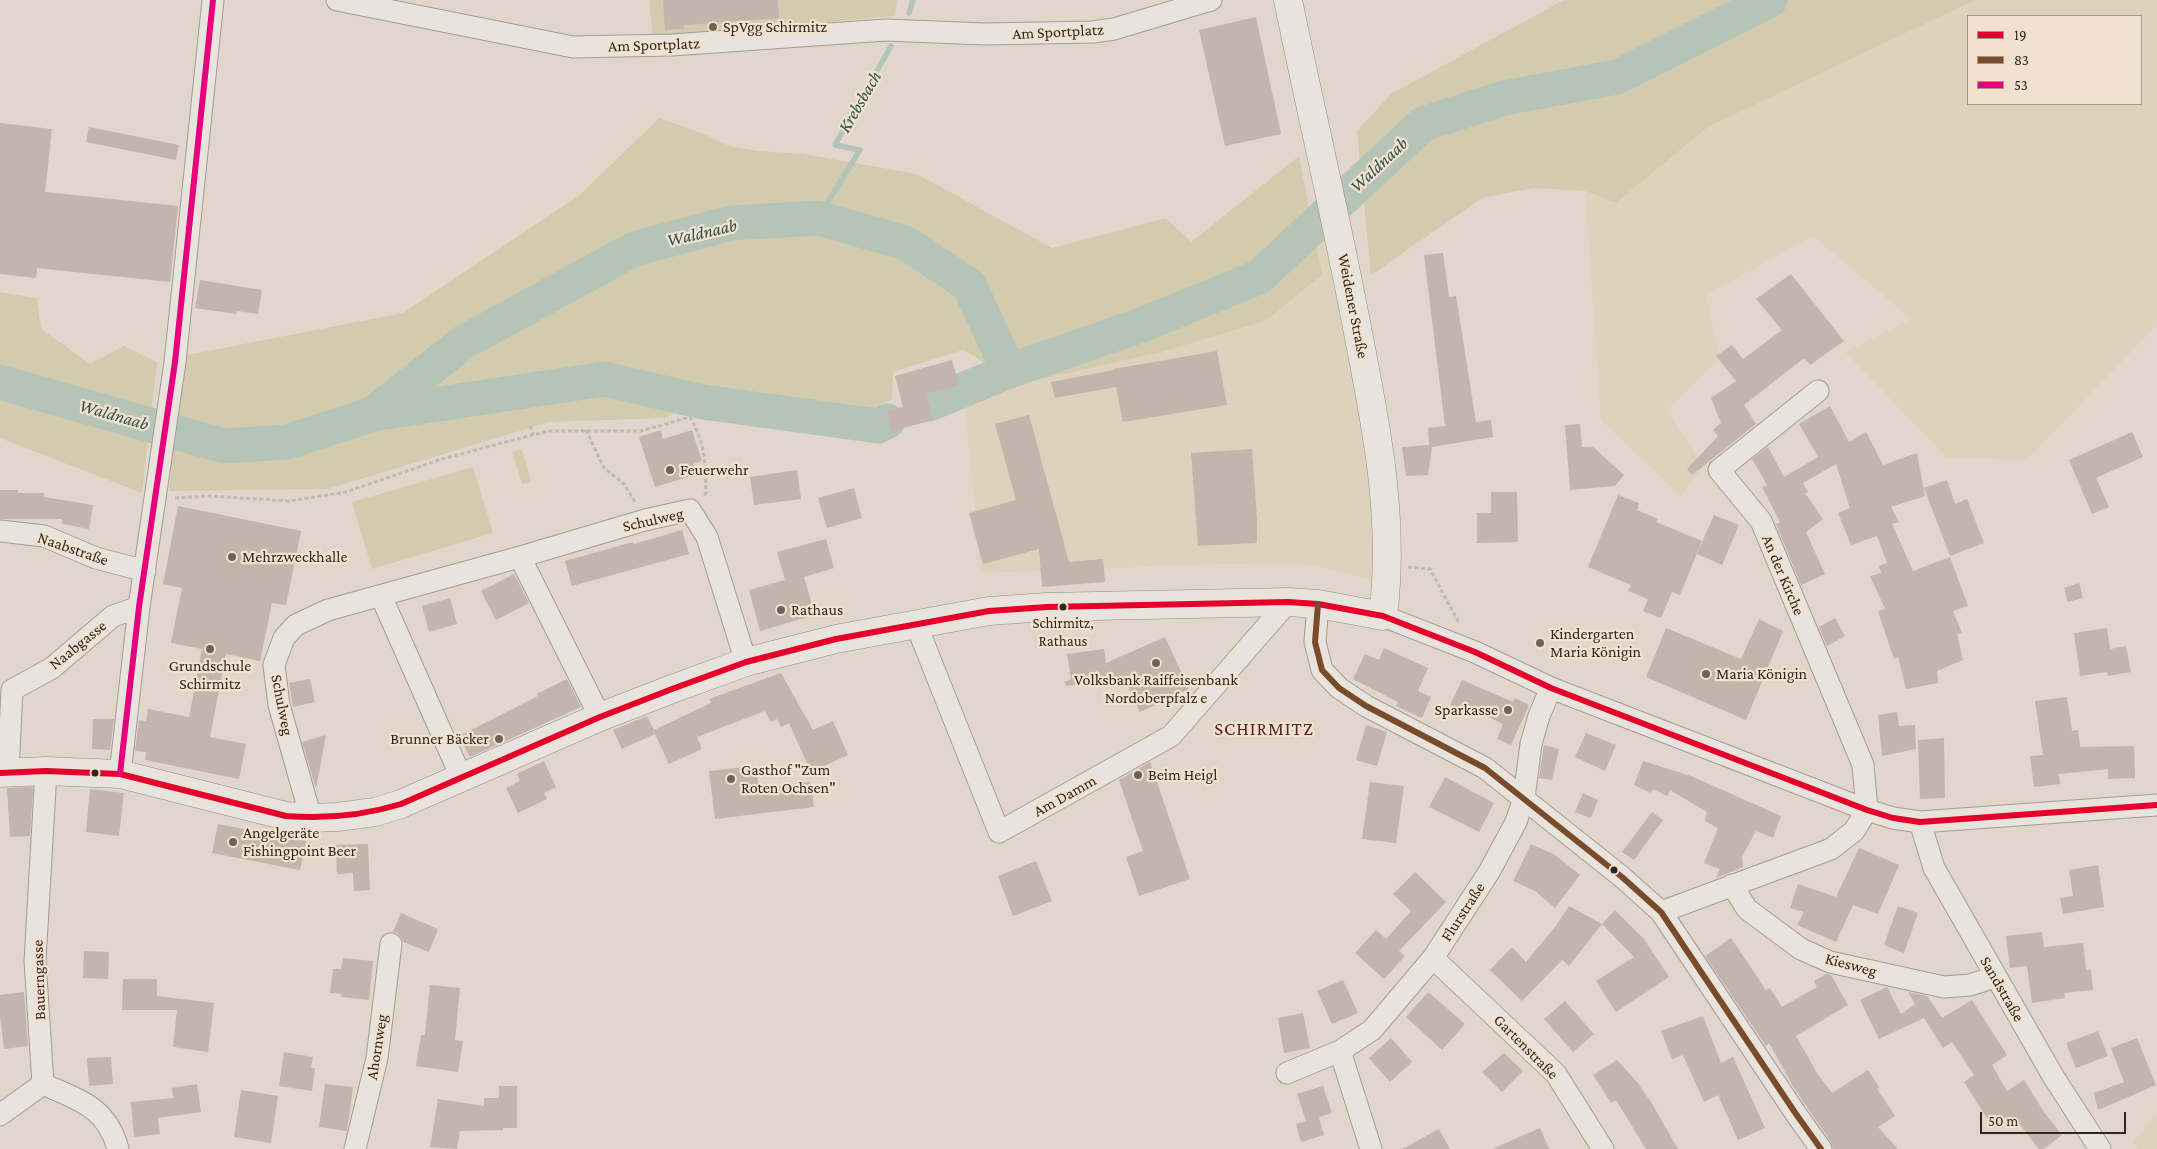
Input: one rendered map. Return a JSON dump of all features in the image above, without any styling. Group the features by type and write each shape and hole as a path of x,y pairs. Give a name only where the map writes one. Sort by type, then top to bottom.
{"street":[{"path":"120,774 140,607 175,362 213,0"},
{"name":"Am Sportplatz","path":"337,0 573,47 672,45 886,30 984,34 1093,32 1114,29 1210,0"},
{"name":"Weidener Straße","path":"1288,0 1350,290 1378,434 1385,498 1387,568 1383,616"},
{"name":"An der Kirche","path":"1818,391 1719,470 1761,521 1863,765 1867,810"},
{"name":"Schulweg","path":"311,818 279,705 274,666 284,638 296,625 328,610 645,520 690,510 707,537 746,662"},
{"name":"Naabstraße","path":"0,531 44,536 96,558 145,571"},
{"path":"520,557 600,717"},
{"path":"381,596 462,779"},
{"path":"4,773 46,771 120,774 286,816 311,818 337,817 376,812 462,779 600,717 746,662 836,639 989,611 1047,606 1288,602 1318,604 1383,616 1475,652 1551,688 1867,810 1893,818 1920,822 2157,805"},
{"name":"Am Damm","path":"916,624 999,832 1171,736 1288,602"},
{"path":"1318,604 1315,642 1322,670 1339,688 1366,706 1485,768 1622,878 1661,912 1821,1149"},
{"name":"Naabgasse","path":"4,773 12,690 52,668 113,616 140,607"},
{"name":"Flurstraße","path":"1287,1073 1340,1051 1372,1030 1433,958 1488,872 1516,822 1524,798 1531,744 1539,716 1551,688"},
{"name":"Bauerngasse","path":"43,1084 35,961 46,771"},
{"path":"1661,912 1831,850 1854,831 1867,810"},
{"name":"Sandstraße","path":"1920,822 1934,868 2053,1076 2100,1149"},
{"name":"Kiesweg","path":"1732,885 1747,910 1801,949 1830,962 1944,987 1970,985 1995,977"},
{"name":"Ahornweg","path":"356,1149 377,1058 391,944"},
{"name":"Gartenstraße","path":"1433,958 1556,1074 1603,1149"},
{"path":"1340,1051 1371,1149"},
{"path":"0,1115 43,1084 86,1103 108,1123 118,1149"}],"path":[{"path":"156,493 173,498 210,496 288,501 346,492 442,459 548,431 641,431 690,417 701,436 706,464 706,493 690,510"},
{"path":"530,426 533,435"},
{"path":"586,430 604,468 624,484 645,520"},
{"path":"1410,567 1430,569 1475,652"}],"shaded area":[{"name":"SpVgg Schirmitz","path":"649,0 897,0 895,16 653,37"},
{"path":"1564,0 1975,0 1708,127 1616,203 1585,191 1533,188 1482,198 1371,275 1357,131 1391,94"},
{"path":"1975,0 2157,0 2157,325 2027,460 1946,457 1845,352 1911,319 1813,236 1706,295 1720,358 1667,410 1703,467 1681,496 1601,420 1585,191 1616,203 1708,127"},
{"path":"659,118 704,134 729,146 758,151 803,154 917,174 1052,248 1166,218 1191,242 1299,156 1322,275 1265,321 1165,351 1020,384 963,350 893,372 892,399 868,411 728,389 665,418 549,422 328,489 169,491 182,356 403,313 580,195"},
{"path":"1325,222 1379,470 1382,582 1313,565 1224,564 981,573 963,388 1239,320"},
{"path":"0,292 37,298 41,329 90,364 124,346 157,362 142,493 0,438"},
{"path":"522,449 531,482 522,484 512,452"},
{"path":"473,467 493,533 372,569 352,502"},
{"path":"2157,1115 2157,1149 2139,1149 2133,1142"}],"building":[{"path":"663,0 778,0 779,18 684,25 684,29 665,30"},
{"path":"1256,17 1281,134 1225,146 1199,30"},
{"path":"0,123 52,129 45,192 178,206 170,282 37,268 36,278 0,274"},
{"path":"89,127 179,145 176,160 86,142"},
{"path":"1443,253 1449,297 1456,296 1476,422 1491,420 1493,437 1432,447 1428,475 1406,476 1402,447 1429,445 1428,428 1445,426 1424,255"},
{"path":"1791,274 1844,341 1810,365 1804,358 1744,405 1756,424 1692,475 1687,469 1718,436 1713,430 1721,423 1711,398 1736,381 1716,356 1732,345 1743,359 1782,330 1756,299"},
{"path":"200,280 262,290 258,314 237,311 236,314 195,308"},
{"path":"1217,351 1227,405 1123,422 1116,387 1055,398 1051,382 1113,369"},
{"path":"952,360 959,385 926,394 933,420 892,431 887,411 903,407 895,376"},
{"path":"1830,406 1849,442 1866,432 1883,465 1917,453 1925,496 1891,507 1899,522 1892,524 1913,571 1950,557 1968,606 1953,611 1962,633 1957,634 1963,660 1937,671 1938,683 1906,689 1898,657 1894,659 1878,611 1885,609 1870,576 1881,573 1879,566 1887,563 1877,536 1851,545 1838,513 1850,508 1836,464 1803,483 1808,492 1805,493 1823,519 1806,532 1825,574 1801,585 1776,524 1780,522 1762,487 1767,485 1752,459 1768,447 1784,477 1818,457 1799,424"},
{"path":"1029,415 1069,562 1103,559 1105,582 1042,587 1039,549 983,564 969,513 1016,500 995,424"},
{"path":"1580,424 1582,447 1593,447 1624,475 1615,486 1570,490 1565,425"},
{"path":"661,430 663,439 692,430 702,461 693,464 697,474 655,487 639,437"},
{"path":"2132,432 2143,457 2096,478 2109,507 2092,514 2069,460"},
{"path":"1252,449 1257,543 1198,546 1191,453"},
{"path":"797,470 801,499 754,505 750,477"},
{"path":"1947,480 1955,504 1967,499 1984,543 1950,556 1924,488"},
{"path":"854,488 862,518 827,528 818,498"},
{"path":"0,490 18,490 18,493 44,493 44,497 93,505 89,529 62,524 62,519 0,519"},
{"path":"1491,492 1517,492 1518,542 1477,543 1477,513 1491,513"},
{"path":"1618,495 1639,503 1637,510 1658,519 1656,522 1702,541 1680,595 1672,592 1661,618 1643,611 1648,599 1628,591 1631,585 1588,567"},
{"path":"178,506 301,531 286,605 272,603 260,661 226,654 210,737 246,744 239,779 145,760 146,752 135,751 139,720 146,721 148,709 189,717 202,649 171,643 182,588 163,584"},
{"path":"1714,515 1739,525 1722,565 1697,554"},
{"path":"682,530 689,554 572,586 565,561"},
{"path":"826,539 834,568 804,577 815,615 760,631 749,590 785,580 777,552"},
{"path":"514,574 529,603 496,620 481,591"},
{"path":"2079,583 2083,598 2068,602 2064,588"},
{"path":"450,598 457,624 429,632 422,606"},
{"path":"1835,618 1845,636 1827,646 1819,627"},
{"name":"Maria Königin","path":"1759,619 1783,631 1746,720 1646,677 1666,628 1741,659"},
{"path":"2107,628 2110,649 2126,646 2131,672 2108,676 2107,672 2080,676 2074,633"},
{"path":"1165,637 1189,689 1140,712 1124,678 1066,686 1065,682 1071,679 1067,654 1104,649 1106,663"},
{"path":"1384,648 1428,668 1418,691 1431,697 1422,718 1396,706 1398,702 1353,679 1365,654 1379,660"},
{"path":"781,673 813,730 833,721 848,755 811,772 789,723 781,727 777,719 771,722 765,711 697,737 702,749 669,764 655,734 622,749 613,730 647,716 654,730 711,703 709,699"},
{"path":"310,679 315,702 293,707 289,683"},
{"path":"567,679 581,707 470,757 459,736"},
{"path":"1462,680 1513,702 1515,698 1529,705 1511,745 1497,739 1503,724 1476,711 1474,716 1450,705"},
{"path":"2067,697 2072,731 2078,730 2080,747 2134,746 2135,778 2108,779 2108,769 2059,774 2060,784 2034,787 2030,756 2043,755 2035,701"},
{"path":"1897,712 1899,726 1915,725 1916,749 1882,756 1878,715"},
{"path":"93,719 114,719 110,750 92,749"},
{"path":"1366,725 1387,732 1377,766 1356,760"},
{"path":"1586,733 1616,745 1605,771 1575,757"},
{"path":"326,735 316,789 302,742"},
{"path":"1944,738 1945,798 1920,799 1918,740"},
{"path":"1544,745 1559,749 1552,780 1539,778"},
{"path":"544,761 556,787 544,793 547,799 518,813 506,788 520,781 517,774"},
{"path":"1643,761 1691,776 1781,816 1773,838 1756,831 1742,857 1743,867 1716,878 1720,869 1704,863 1718,828 1705,821 1707,812 1670,790 1667,796 1653,789 1651,793 1634,785"},
{"path":"1150,762 1190,879 1139,896 1126,857 1143,851 1119,780"},
{"path":"756,766 759,788 810,782 814,807 715,819 709,771"},
{"path":"1445,777 1494,803 1479,832 1429,807"},
{"path":"1370,782 1404,786 1396,843 1362,839"},
{"path":"33,787 30,836 10,837 7,788"},
{"path":"90,789 124,793 119,836 86,832"},
{"path":"1583,793 1598,800 1591,818 1575,812"},
{"path":"1652,812 1663,820 1634,860 1622,852"},
{"path":"218,824 306,841 300,870 212,853"},
{"path":"368,844 370,890 354,891 353,873 337,874 336,845"},
{"path":"1531,844 1555,855 1580,875 1555,908 1535,891 1513,881"},
{"path":"1859,848 1899,865 1878,914 1853,905 1836,942 1797,925 1804,912 1790,908 1798,884 1836,897"},
{"path":"1036,861 1052,901 1013,916 998,876"},
{"path":"2098,865 2104,907 2063,914 2060,898 2073,896 2069,870"},
{"path":"1415,872 1446,902 1399,951 1405,956 1384,979 1355,953 1376,930 1386,939 1411,911 1393,894"},
{"path":"1569,906 1602,924 1569,966 1562,960 1522,1001 1490,970 1512,947 1526,962 1555,927"},
{"path":"1898,906 1918,913 1904,953 1884,945"},
{"path":"1615,910 1643,938 1669,977 1616,1012 1596,981 1634,957 1602,924"},
{"path":"401,913 438,929 429,952 403,942 399,934 393,932"},
{"path":"2042,932 2044,947 2083,943 2086,970 2091,970 2093,990 2064,993 2065,998 2032,1003 2027,966 2010,968 2006,936"},
{"path":"1731,938 1766,990 1770,988 1782,1007 1817,987 1814,981 1826,974 1831,975 1848,1005 1796,1036 1817,1073 1832,1093 1868,1070 1879,1087 1877,1089 1895,1116 1878,1127 1898,1149 1833,1149 1831,1142 1794,1088 1769,1043 1766,1046 1705,956"},
{"path":"84,951 109,952 108,979 83,978"},
{"path":"343,958 373,961 369,1000 341,997 342,994 330,993 333,969 341,969"},
{"path":"123,979 157,979 157,996 214,1003 208,1052 173,1047 177,1010 122,1010"},
{"path":"1343,980 1358,1013 1332,1024 1317,991"},
{"path":"430,985 460,988 455,1040 463,1041 458,1072 416,1066 421,1035 425,1035"},
{"path":"1887,987 1901,1014 1915,1004 1908,992 1927,996 1942,1018 1972,1000 2007,1055 1992,1065 2007,1091 2024,1080 2044,1112 2062,1135 2044,1149 2039,1149 2014,1117 2003,1124 1999,1118 1990,1123 1964,1082 1974,1075 1952,1042 1943,1048 1924,1018 1879,1039 1860,1000"},
{"path":"24,992 28,1046 4,1049 0,1016 0,995"},
{"path":"1428,992 1465,1024 1442,1050 1406,1017"},
{"path":"1565,1001 1594,1034 1573,1052 1544,1019"},
{"path":"1303,1013 1310,1048 1284,1053 1278,1018"},
{"path":"1703,1016 1721,1063 1733,1057 1765,1128 1738,1140 1718,1095 1704,1102 1683,1055 1672,1059 1661,1031"},
{"path":"2098,1031 2108,1056 2076,1068 2066,1043"},
{"path":"1391,1038 1412,1062 1390,1082 1369,1058"},
{"path":"2137,1038 2156,1085 2098,1110 2094,1093 2124,1082 2111,1048"},
{"path":"284,1052 313,1057 311,1068 315,1068 312,1091 279,1086"},
{"path":"1504,1053 1523,1071 1502,1092 1482,1072"},
{"path":"111,1057 113,1084 89,1086 87,1058"},
{"path":"1617,1060 1637,1082 1651,1102 1678,1149 1646,1149 1616,1100 1611,1103 1593,1075"},
{"path":"197,1084 201,1112 158,1118 160,1134 134,1137 131,1102 173,1098 172,1088"},
{"path":"325,1084 353,1087 347,1131 319,1127"},
{"path":"499,1086 517,1086 517,1128 460,1131 457,1149 430,1147 438,1099 484,1106 484,1098 499,1098"},
{"path":"1323,1086 1332,1113 1306,1121 1297,1094"},
{"path":"241,1090 278,1096 271,1143 234,1137"},
{"path":"1319,1117 1324,1135 1301,1142 1296,1124"},
{"path":"1540,1128 1549,1149 1492,1149"},
{"path":"1439,1129 1450,1149 1402,1149"}],"waterway":[{"name":"Krebsbach","path":"909,13 913,0"},
{"name":"Waldnaab","path":"929,404 1009,371 1144,324 1259,277 1423,124 1504,98 1617,77 1770,0"},
{"name":"Krebsbach","path":"818,218 860,150 835,145 891,46"},
{"name":"Waldnaab","path":"375,412 464,342 634,249 731,223 818,218 906,243 969,285 1009,371"},
{"name":"Waldnaab","path":"0,382 224,446 287,442 373,414 604,379 703,402 878,426 888,421"}],"transit line":[{"name":"53","path":"120,774 139,607 175,362 213,0"},
{"name":"19","path":"0,773 46,771 120,774 286,816 330,817 358,814 401,804 600,717 672,689 746,662 836,639 989,611 1047,607 1288,602 1318,604 1383,616 1475,652 1551,688 1867,810 1893,818 1920,822 2157,805"},
{"name":"83","path":"1318,604 1315,642 1322,670 1339,688 1366,706 1485,768 1622,877 1661,912 1821,1149"}],"place":[{"name":"SpVgg Schirmitz","path":"713,27"},
{"name":"Feuerwehr","path":"670,470"},
{"name":"Mehrzweckhalle","path":"232,557"},
{"name":"Schirmitz, Rathaus","path":"1063,607"},
{"name":"Rathaus","path":"781,610"},
{"name":"Kindergarten Maria Königin","path":"1540,643"},
{"name":"Grundschule Schirmitz","path":"210,649"},
{"name":"Volksbank Raiffeisenbank Nordoberpfalz e","path":"1156,663"},
{"name":"Maria Königin","path":"1706,674"},
{"name":"Sparkasse","path":"1508,710"},
{"name":"Brunner Bäcker","path":"499,739"},
{"name":"Beim Heigl","path":"1138,775"},
{"name":"Gasthof \"Zum Roten Ochsen\"","path":"731,779"},
{"name":"Angelgeräte Fishingpoint Beer","path":"233,842"}],"district":[{"name":"SCHIRMITZ","path":"1264,729"}]}
